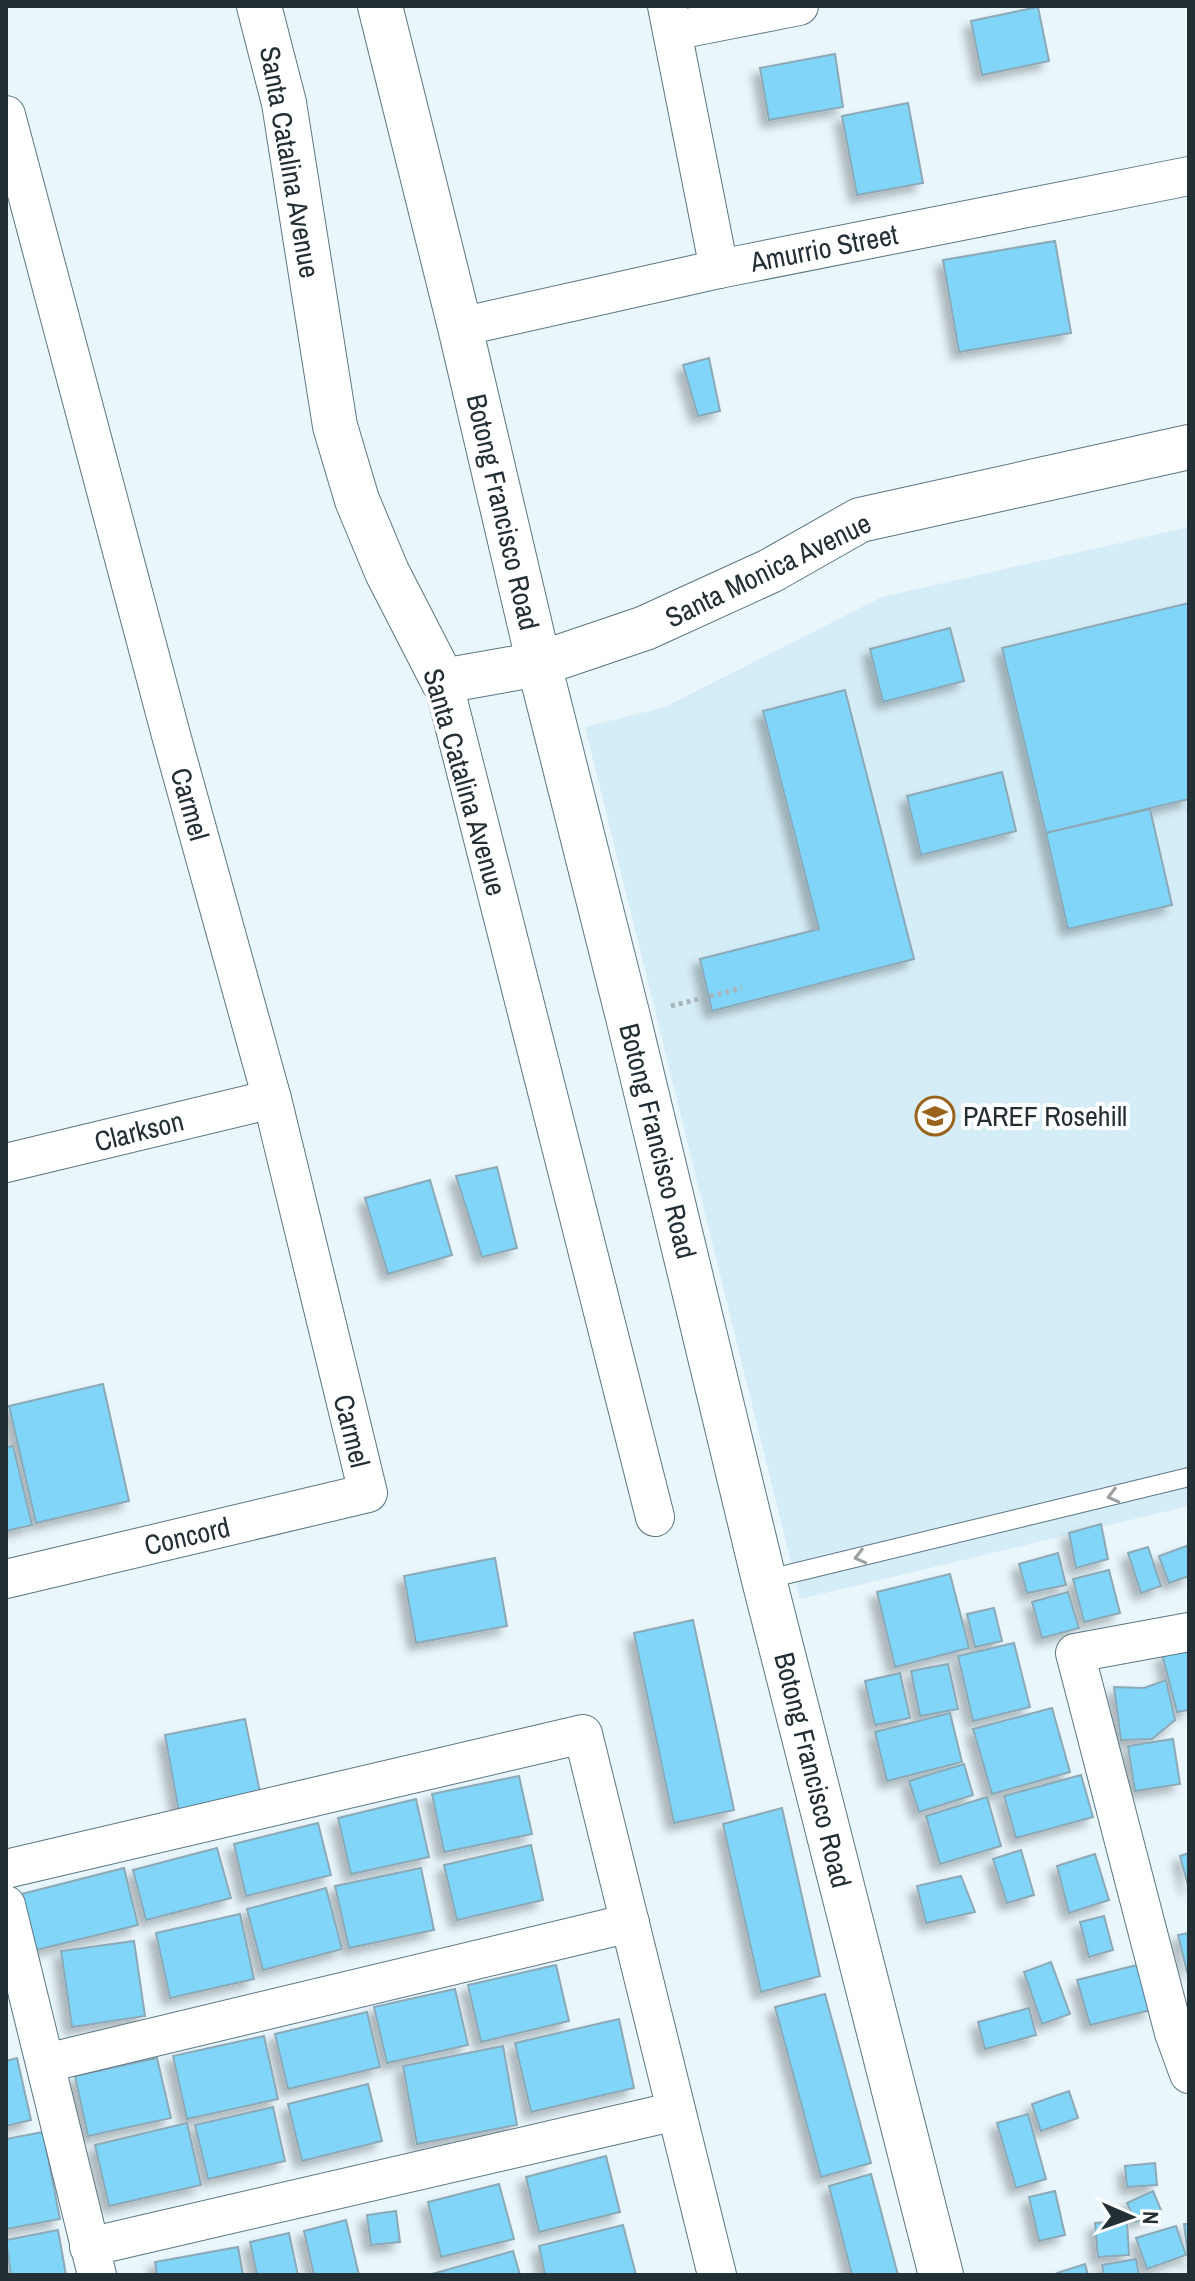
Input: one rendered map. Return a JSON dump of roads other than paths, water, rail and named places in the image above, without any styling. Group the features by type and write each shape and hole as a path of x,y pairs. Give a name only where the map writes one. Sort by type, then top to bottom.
{"street":[{"name":"Santa Catalina Avenue","path":"259,6 284,103 335,426 357,500 387,572 443,681 655,1517"},
{"name":"Botong Francisco Road","path":"380,6 764,1580 941,2275"},
{"path":"719,269 669,19 799,6"},
{"name":"Carmel","path":"6,115 166,720 272,1099 368,1493"},
{"name":"Amurrio Street","path":"460,327 719,269 1189,176"},
{"name":"Santa Monica Avenue","path":"443,681 539,664 645,628 770,571 860,520 1189,447"},
{"name":"Clarkson","path":"6,1163 272,1099"},
{"name":"Concord","path":"6,1579 368,1493"},
{"path":"1189,1632 1075,1653 1182,2030 1189,2074"},
{"path":"6,1869 583,1734 717,2275"},
{"path":"6,1905 93,2261 676,2111"},
{"path":"46,2063 630,1923"}],"lane":[{"path":"764,1580 1189,1477"}],"place":[{"name":"PAREF Rosehill","path":"935,1116"}]}
